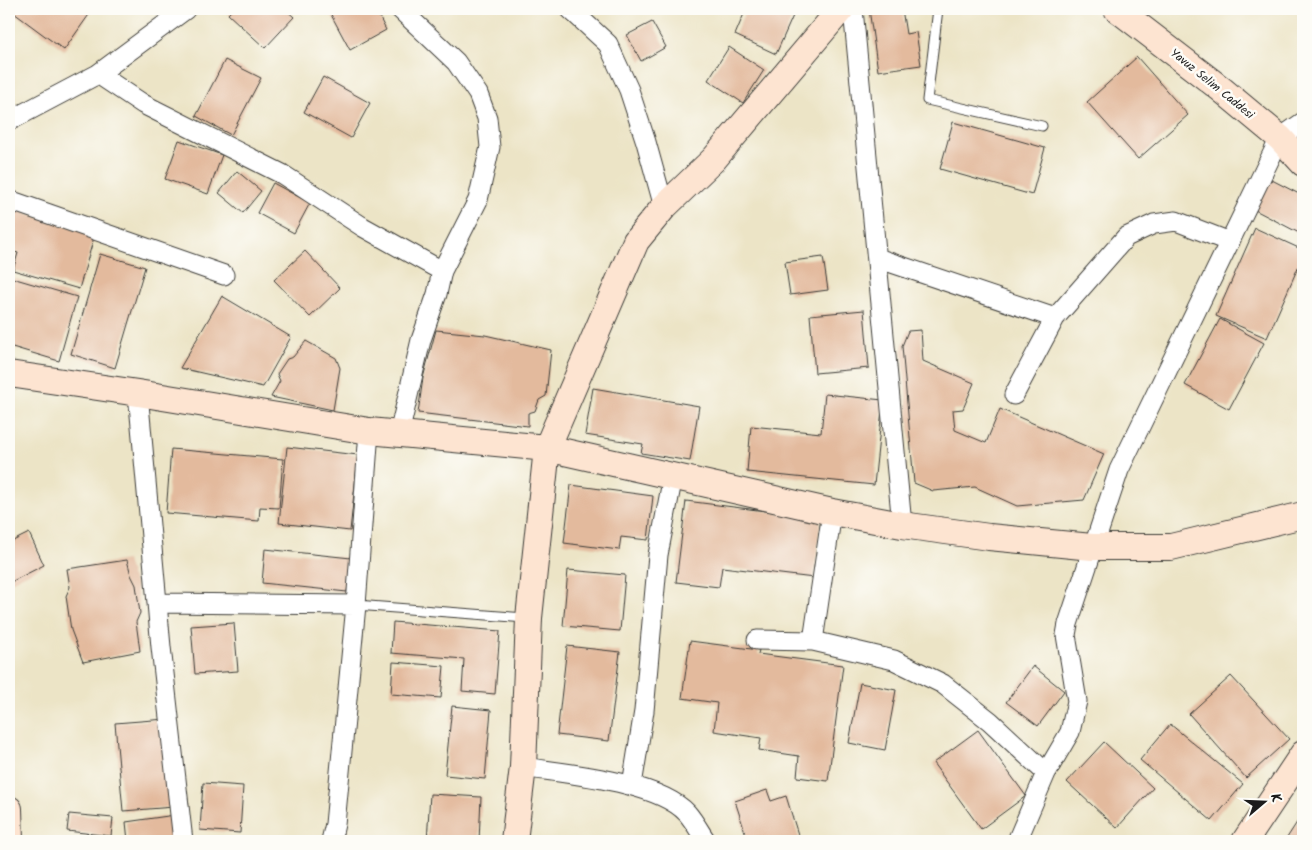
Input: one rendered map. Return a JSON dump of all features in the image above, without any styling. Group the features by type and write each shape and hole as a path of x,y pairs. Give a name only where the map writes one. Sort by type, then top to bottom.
{"main road":[{"path":"514,841 523,767 529,618 547,448 636,241 664,207 714,159 841,9"},
{"name":"Yavuz Selim Caddesi","path":"1117,9 1221,89 1280,138 1303,163"},
{"path":"9,374 369,431 547,448 832,512 902,525 989,537 1092,547 1170,547 1303,515"},
{"path":"1245,841 1303,754"},
{"path":"9,809 10,841"}],"street":[{"path":"9,121 98,74 186,9"},
{"path":"399,434 421,340 437,294 442,271 478,200 490,148 487,118 478,94 456,62 400,9"},
{"path":"570,9 608,44 628,90 646,142 664,207"},
{"path":"853,9 902,525"},
{"path":"98,74 143,104 282,174 363,227 442,271"},
{"path":"1017,841 1046,774 1070,732 1078,701 1066,635 1072,607 1119,470 1280,138 1303,122"},
{"path":"9,200 224,275"},
{"path":"1014,395 1055,318 1126,237 1154,224 1176,221 1230,242"},
{"path":"877,258 1055,318"},
{"path":"138,393 162,657 183,841"},
{"path":"331,841 336,824 356,605 369,431"},
{"path":"632,785 644,711 658,555 674,476"},
{"path":"813,641 832,512"},
{"path":"158,603 356,605"},
{"path":"757,640 813,641 894,660 943,684 990,721 1046,774"},
{"path":"523,767 632,785 662,796 686,812 706,841"}],"lane":[{"path":"938,9 927,100 1042,126"},
{"path":"356,605 529,618"}],"building":[{"path":"17,9 93,9 64,50 14,13"},
{"path":"233,9 285,9 294,17 265,48 228,14"},
{"path":"328,9 375,9 386,30 350,50"},
{"path":"746,9 796,9 776,54 735,35"},
{"path":"869,9 902,9 906,34 916,32 921,65 878,71"},
{"path":"652,22 666,47 641,61 627,35"},
{"path":"729,47 764,70 743,103 708,80"},
{"path":"1137,57 1188,115 1138,159 1087,102"},
{"path":"225,60 261,78 231,135 196,116"},
{"path":"323,77 370,103 351,138 304,112"},
{"path":"953,122 1045,148 1032,195 940,169"},
{"path":"179,140 222,155 208,194 165,179"},
{"path":"237,171 261,191 243,213 219,193"},
{"path":"1270,179 1303,196 1303,235 1255,210"},
{"path":"273,183 310,203 294,233 257,213"},
{"path":"9,208 95,234 79,289 13,270 18,253 9,250"},
{"path":"1255,228 1303,250 1303,256 1267,338 1216,316"},
{"path":"305,251 340,288 310,317 274,280"},
{"path":"100,254 145,267 115,368 71,354"},
{"path":"823,257 828,290 790,295 785,262"},
{"path":"9,277 77,297 59,361 9,346"},
{"path":"222,296 291,337 263,387 180,368"},
{"path":"864,310 869,368 815,373 810,315"},
{"path":"1220,319 1264,343 1229,409 1185,385"},
{"path":"436,330 485,335 551,350 546,396 539,400 535,411 528,413 528,426 418,413 423,378"},
{"path":"921,330 923,361 974,383 963,409 953,410 955,430 986,443 1000,409 1104,454 1084,500 1017,506 975,487 933,491 914,483 902,346 908,331"},
{"path":"306,341 336,358 340,368 333,410 271,397 280,381 277,374 287,359 293,357"},
{"path":"593,388 699,406 690,461 641,453 643,444 585,435"},
{"path":"825,394 883,400 874,485 747,472 751,426 821,433"},
{"path":"287,447 358,455 350,531 279,523"},
{"path":"171,449 283,459 279,508 260,507 259,521 166,513"},
{"path":"571,485 653,496 648,540 621,537 619,550 564,543"},
{"path":"686,501 821,518 814,578 722,567 719,587 676,582"},
{"path":"29,533 44,565 9,583 9,543"},
{"path":"265,549 351,558 347,592 262,583"},
{"path":"127,560 136,585 140,613 136,622 140,651 83,662 71,630 66,596 70,587 67,569"},
{"path":"568,570 625,575 620,631 563,626"},
{"path":"393,622 500,631 495,694 462,691 464,659 391,653"},
{"path":"234,623 238,671 195,674 191,626"},
{"path":"690,641 759,650 758,654 843,665 828,781 797,777 799,756 759,750 761,738 714,731 717,703 682,698"},
{"path":"567,646 620,652 609,741 557,735"},
{"path":"393,662 444,666 441,698 391,694"},
{"path":"1033,666 1064,691 1038,726 1006,702"},
{"path":"1231,676 1289,739 1246,778 1189,714"},
{"path":"860,683 896,690 885,750 849,743"},
{"path":"452,706 491,710 485,779 445,775"},
{"path":"166,719 174,807 123,811 115,723"},
{"path":"1170,724 1243,784 1212,821 1140,760"},
{"path":"978,730 1026,796 981,829 933,763"},
{"path":"1104,742 1153,788 1117,828 1067,782"},
{"path":"203,783 243,786 240,833 200,830"},
{"path":"767,790 771,801 786,796 800,841 748,841 735,801"},
{"path":"430,794 481,797 479,841 427,841"},
{"path":"1303,813 1303,841 1285,841"},
{"path":"69,814 113,818 111,836 67,831"},
{"path":"175,815 179,841 128,841 126,822"}]}
